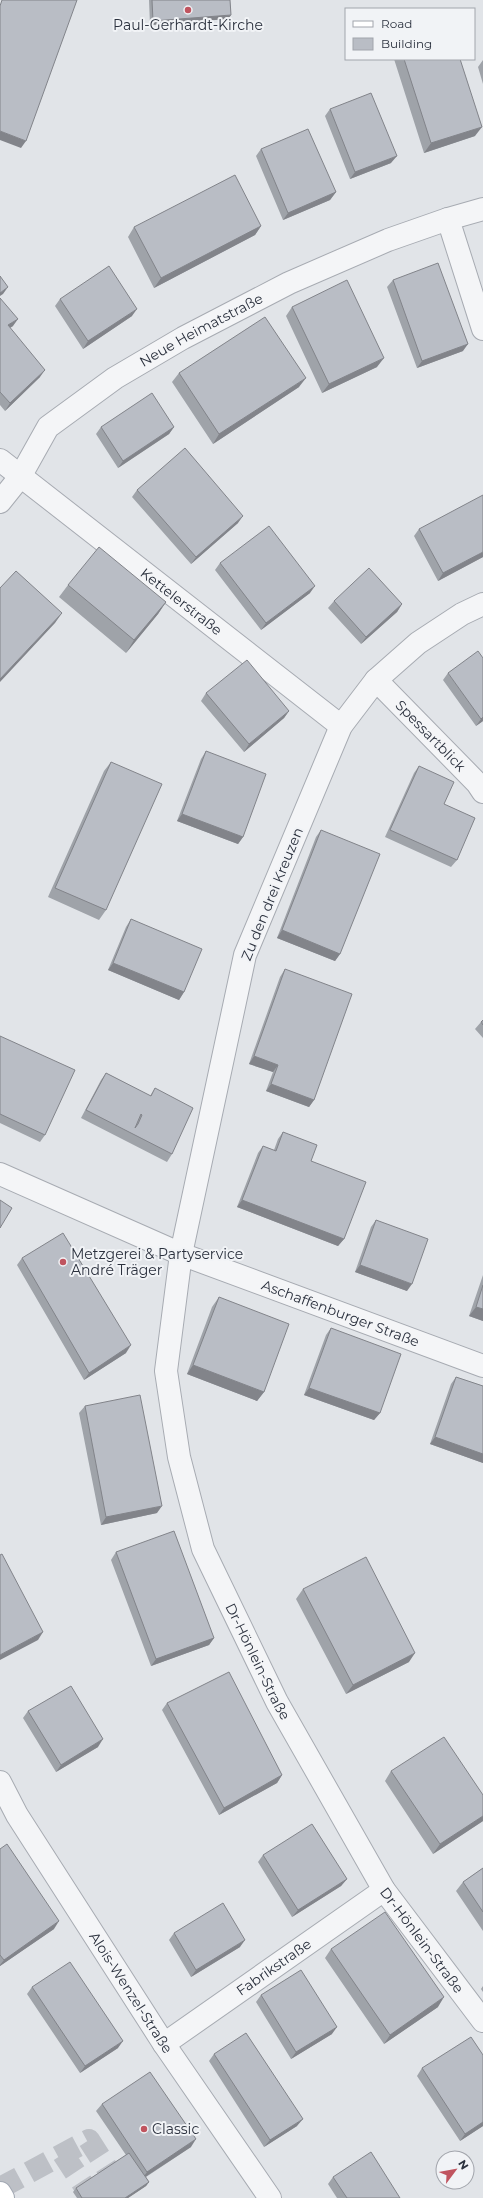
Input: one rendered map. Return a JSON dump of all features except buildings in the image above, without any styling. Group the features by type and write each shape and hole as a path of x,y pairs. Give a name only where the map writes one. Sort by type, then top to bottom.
{"main road":[{"path":"0,2193 4,2198"}],"street":[{"name":"Neue Heimatstraße","path":"0,502 20,477 48,427 115,378 183,338 289,283 388,240 448,219 483,209"},
{"path":"448,219 483,329"},
{"name":"Kettelerstraße","path":"0,460 341,726"},
{"name":"Zu den drei Kreuzen","path":"181,1254 245,956 341,726 376,680 418,643 462,614 483,604"},
{"name":"Spessartblick","path":"376,680 477,783 483,792"},
{"name":"Aschaffenburger Straße","path":"0,1174 181,1254 483,1366"},
{"name":"Dr-Hönlein-Straße","path":"181,1254 166,1371 179,1457 203,1549 276,1702 384,1890 483,2022"},
{"name":"Alois-Wenzel-Straße","path":"0,1782 17,1815 164,2044 270,2198"},
{"name":"Fabrikstraße","path":"164,2044 384,1890"}],"tunnel":[{"path":"0,2188 89,2140 126,2198"},
{"path":"63,2154 92,2198"}],"place":[{"name":"Paul-Gerhardt-Kirche","path":"188,10"},
{"name":"Metzgerei & Partyservice André Träger","path":"63,1262"},
{"name":"Classic","path":"144,2129"}]}
